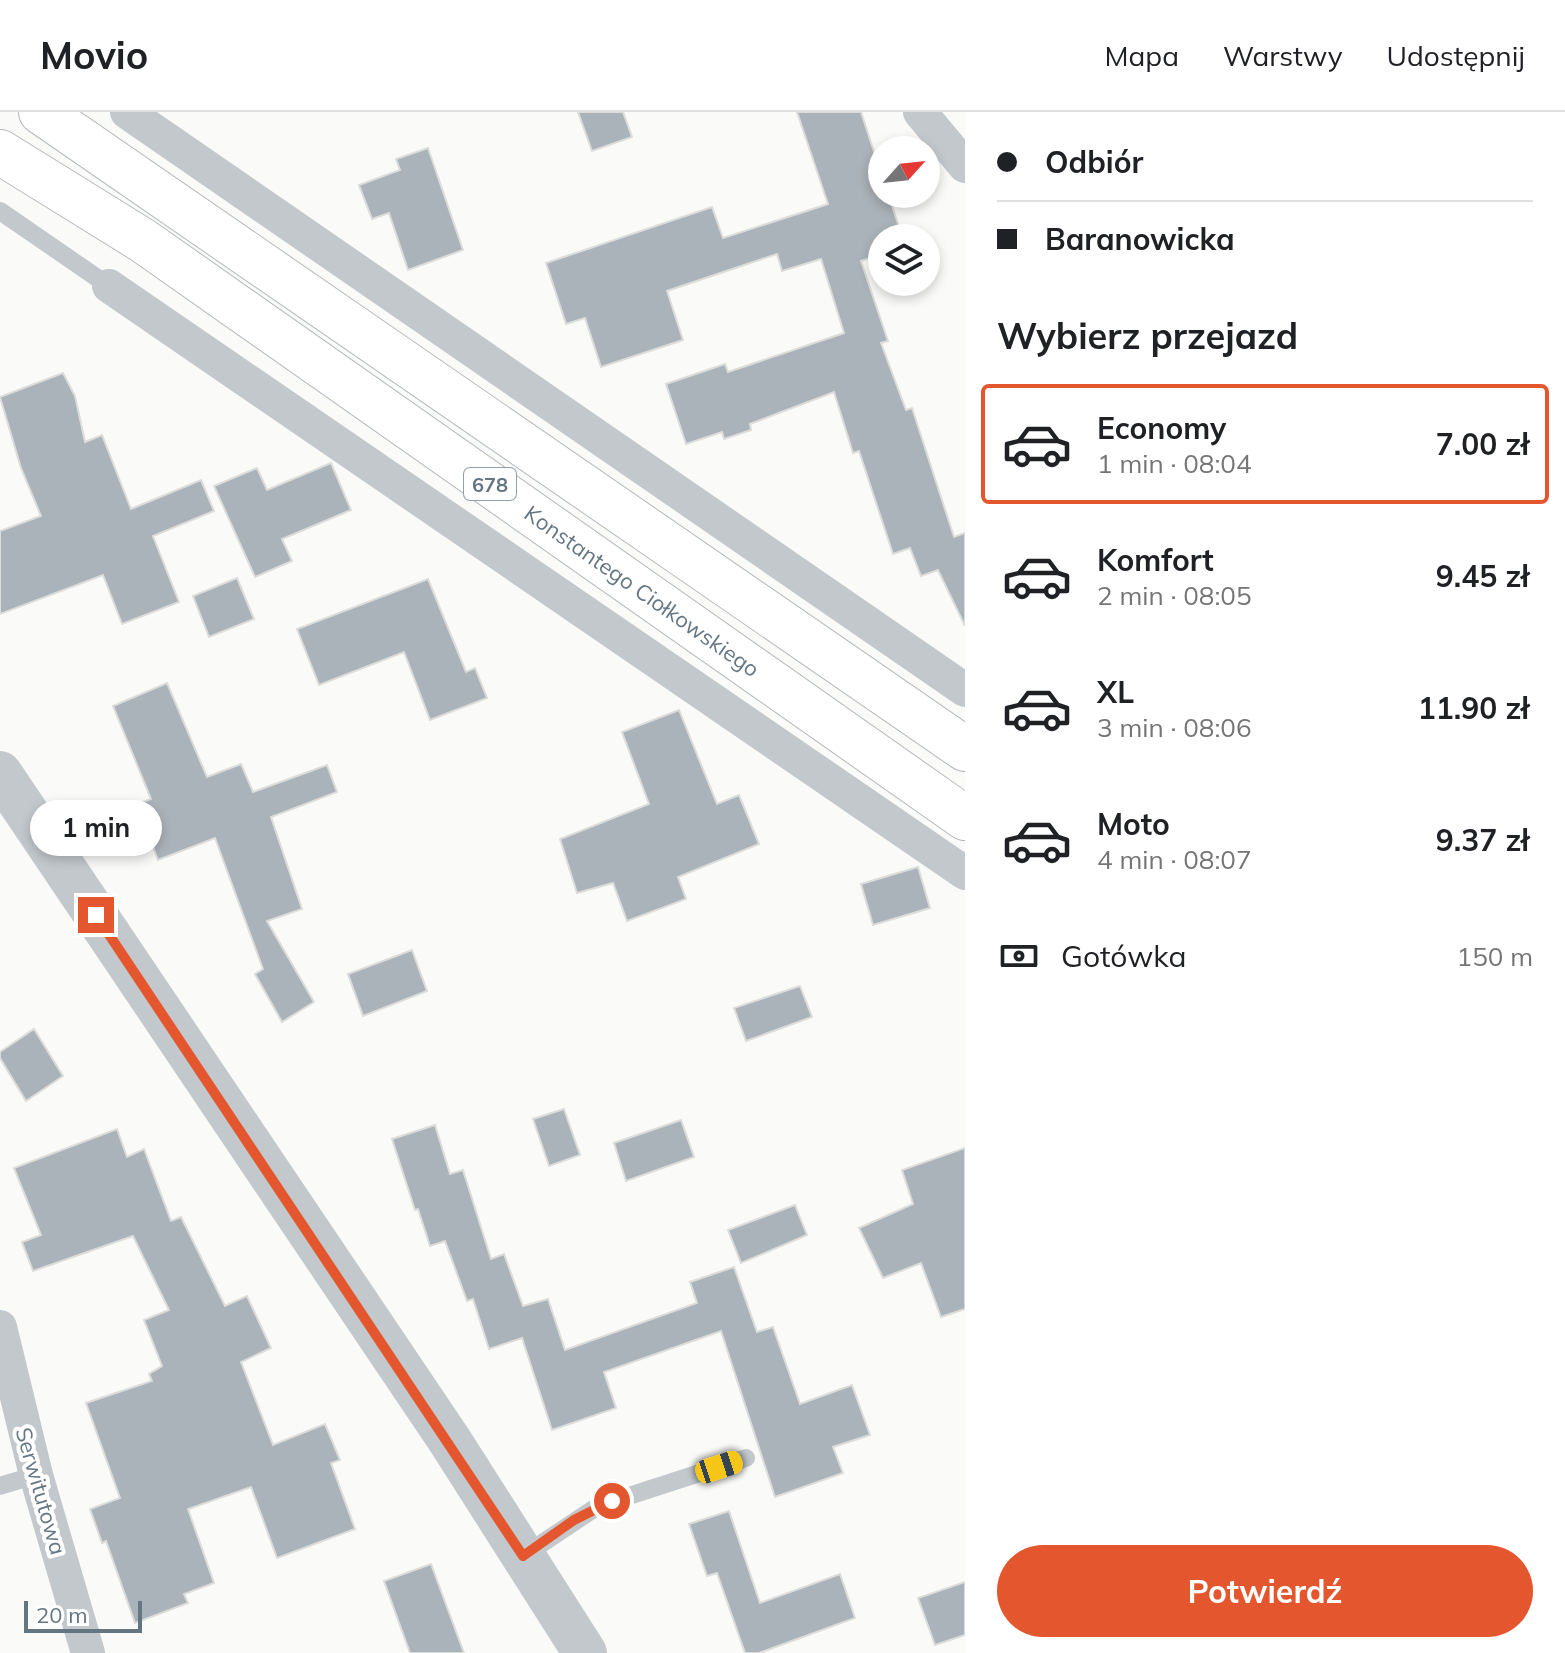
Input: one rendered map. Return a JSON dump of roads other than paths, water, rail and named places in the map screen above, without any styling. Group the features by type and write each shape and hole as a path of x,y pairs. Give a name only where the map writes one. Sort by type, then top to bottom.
{"highway":[{"name":"678","path":"41,112 965,749"},
{"name":"Konstantego Ciołkowskiego","path":"0,152 142,240 965,818"}],"street":[{"path":"127,112 965,690"},
{"path":"920,112 965,166"},
{"path":"109,286 965,873"},
{"path":"0,773 13,818 523,1556 585,1653"},
{"name":"Serwitutowa","path":"0,1327 36,1475 88,1653"}],"lane":[{"path":"0,211 109,286"},
{"path":"523,1556 598,1506 746,1458"},
{"path":"0,1486 36,1475"}]}
